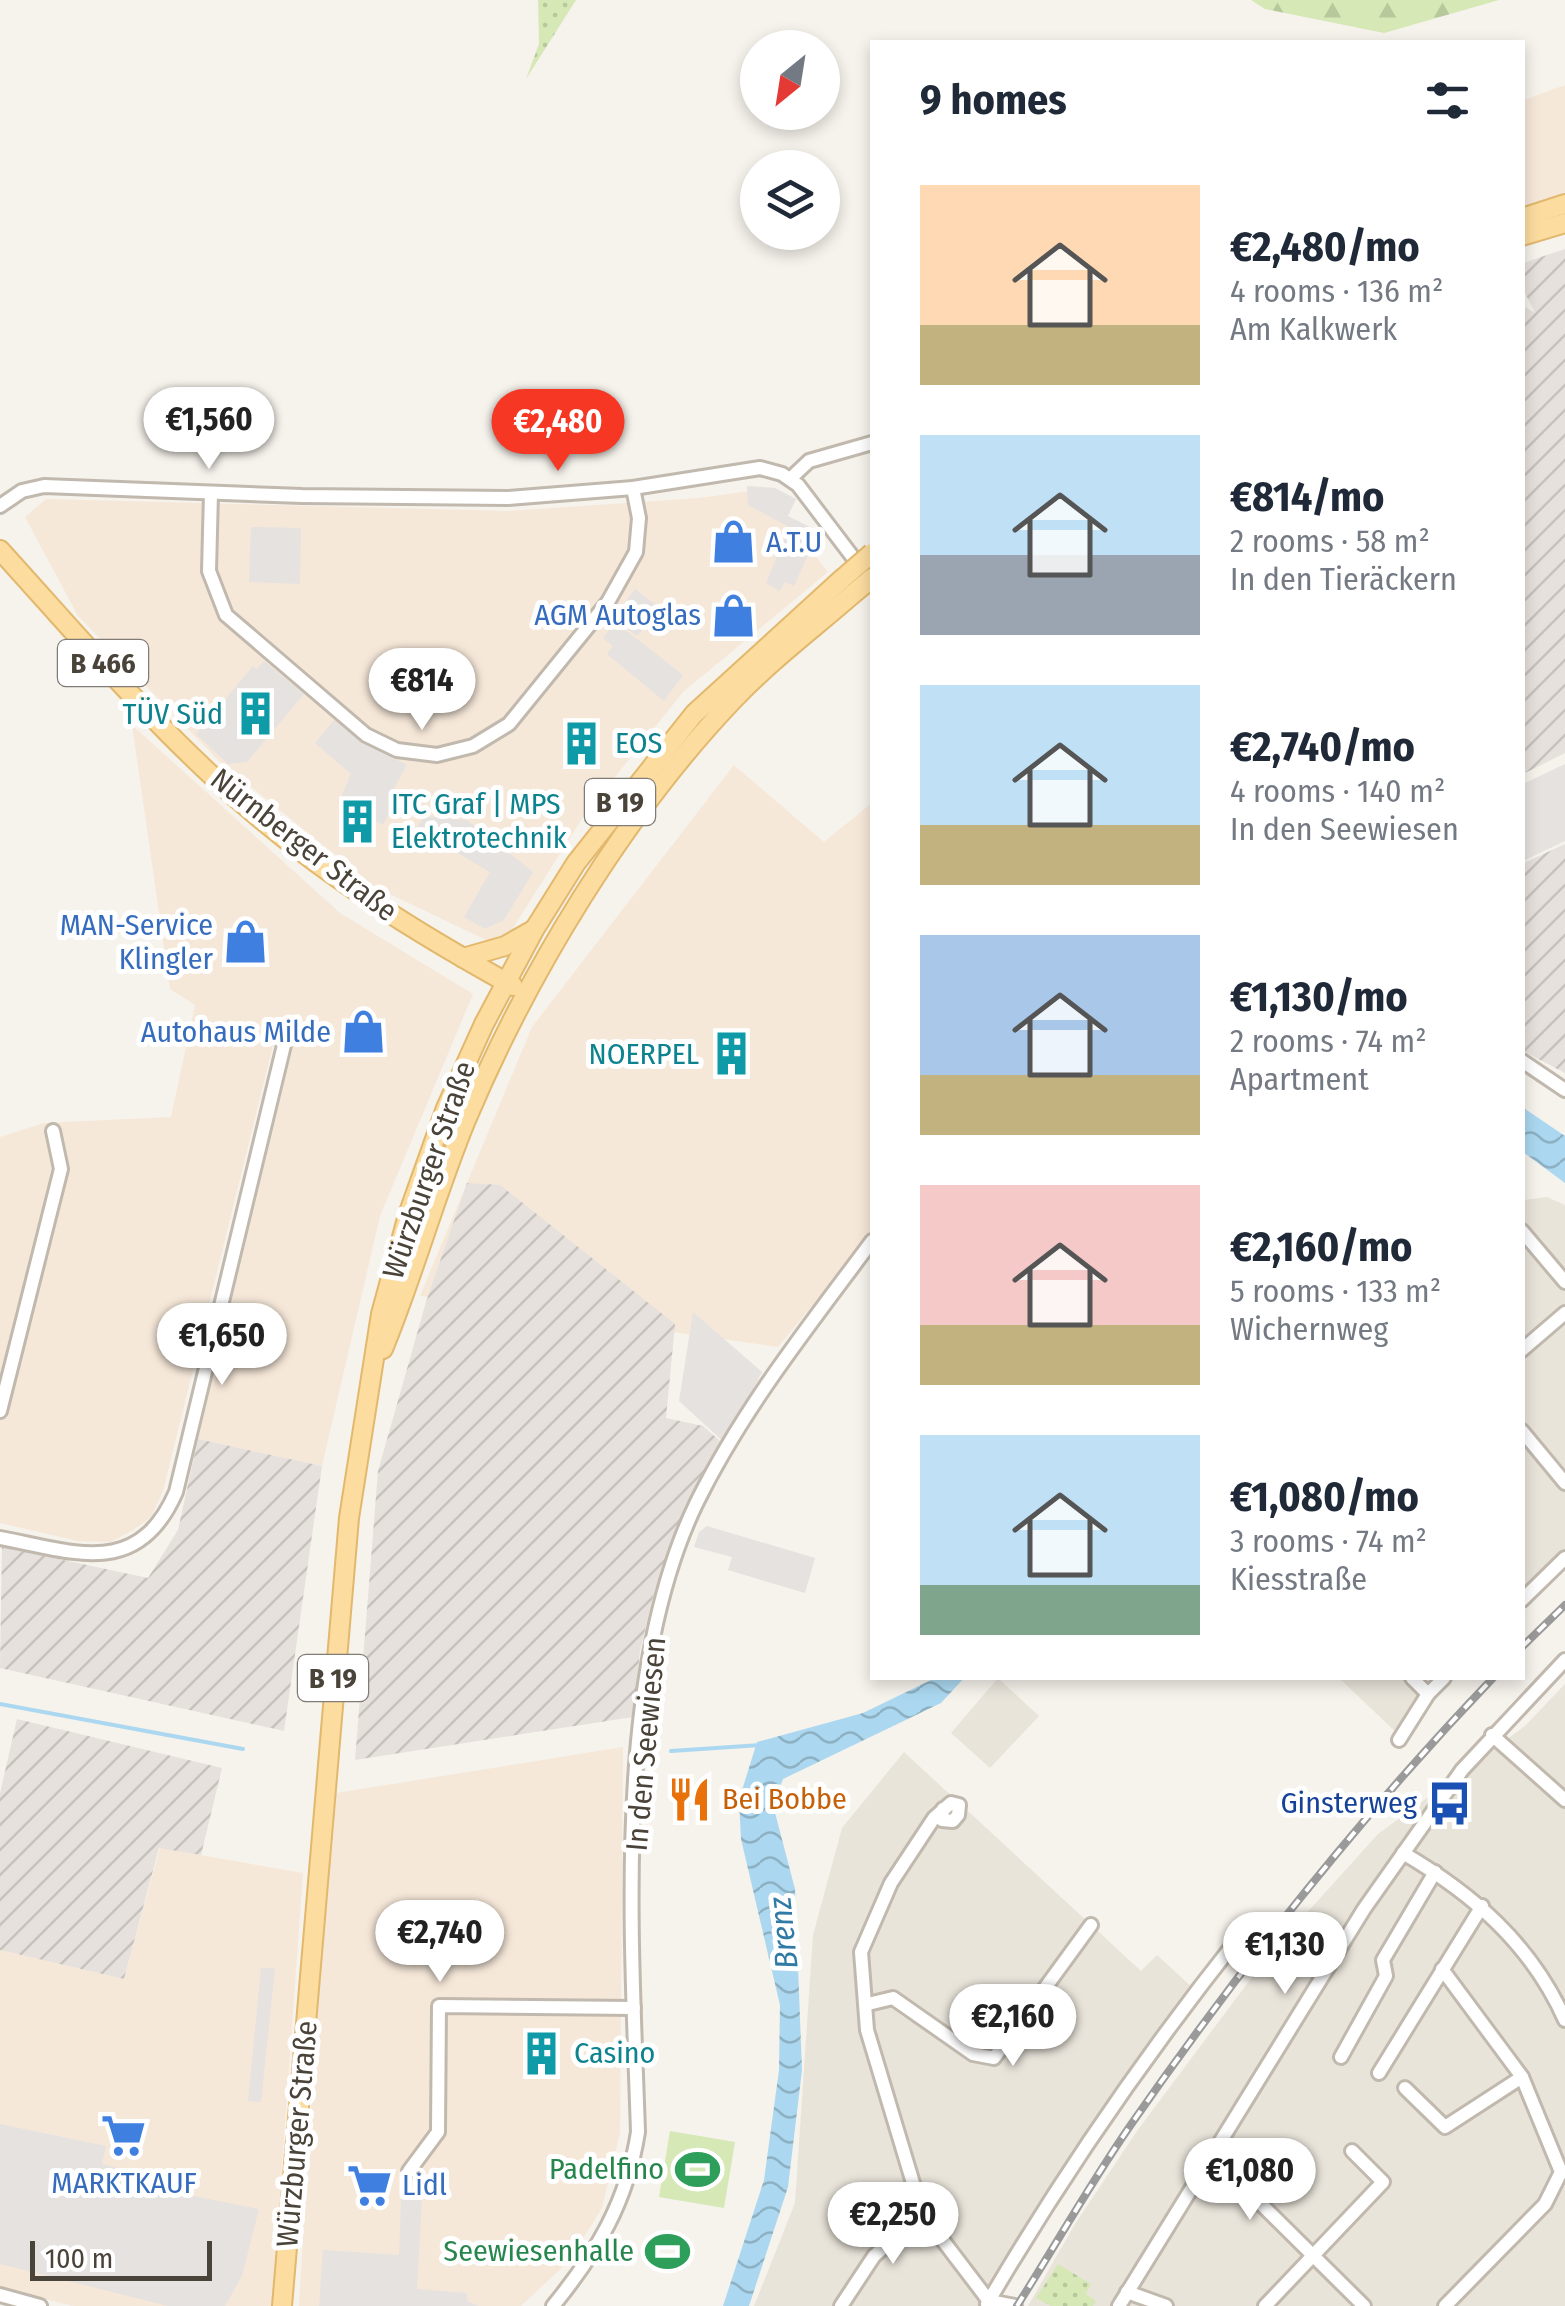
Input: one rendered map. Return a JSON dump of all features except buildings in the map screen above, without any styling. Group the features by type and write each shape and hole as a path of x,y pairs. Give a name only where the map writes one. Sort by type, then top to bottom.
{"main road":[{"path":"1525,217 1565,204"},
{"path":"1525,235 1565,222"},
{"name":"Nürnberger Straße","path":"0,550 148,713 236,797 361,896 506,982"},
{"name":"B 19","path":"526,994 619,846 680,762 736,697 848,586 870,556"},
{"name":"B 19","path":"506,982 534,930 604,823 694,714 848,586 870,580"},
{"path":"462,958 505,946 534,930"},
{"name":"B 466","path":"506,982 526,994"},
{"name":"Würzburger Straße","path":"282,2306 340,1594 386,1292 425,1164 468,1058 506,982"},
{"name":"Würzburger Straße","path":"376,1366 452,1155 526,994"}],"street":[{"path":"790,479 809,461 870,445"},
{"path":"0,506 22,491 44,486 448,498 632,488 748,468 770,470 790,479 870,578"},
{"path":"211,493 210,580 221,607 237,628 366,735 398,750 437,755 473,746 509,724 608,602 636,552 639,518 632,488"},
{"path":"0,1538 108,1555 136,1544 162,1524 176,1492 285,1040"},
{"path":"1525,1062 1565,1090"},
{"path":"0,1411 61,1169 53,1131"},
{"path":"1525,1235 1565,1282"},
{"name":"In den Seewiesen","path":"552,2306 601,2242 632,2171 638,2132 634,2008 640,1736 648,1662 663,1598 694,1508 747,1409 870,1244"},
{"path":"1525,1347 1565,1313"},
{"path":"1525,1435 1565,1484"},
{"path":"1525,1595 1565,1558"},
{"path":"1119,2306 1403,1853 1492,1736 1565,1660"},
{"path":"1414,1680 1428,1694"},
{"path":"1399,1740 1428,1694 1442,1680"},
{"path":"1492,1736 1565,1800"},
{"path":"942,1808 898,1871 861,1952 867,2030 876,2071 922,2213 988,2304 1015,2306"},
{"path":"1403,1853 1482,1906 1537,1970 1565,2020"},
{"path":"1341,2057 1386,1976 1384,1960 1435,1872"},
{"path":"1380,2073 1482,1906"},
{"path":"868,2004 893,1998 973,2054 994,2058 1092,1925"},
{"path":"988,2304 1084,2150 1159,2040 1239,1937"},
{"path":"1442,1969 1522,2076 1561,2172 1545,2204 1445,2306"},
{"path":"409,2171 438,2132 439,2006 634,2008"},
{"path":"1405,2088 1445,2127 1522,2076"},
{"path":"1265,2306 1383,2182 1352,2151"},
{"path":"1203,2168 1258,2201 1364,2306"},
{"path":"841,2306 874,2256 922,2213"},
{"path":"271,2306 284,2286"},
{"path":"1127,2292 1164,2306"},
{"path":"0,2295 40,2306"}],"shaded area":[{"path":"1565,85 1565,194 1525,205 1525,100"},
{"path":"1565,249 1565,753 1525,773 1525,307 1535,313 1525,293 1525,262"},
{"path":"747,486 775,488 796,499 788,516 810,527 815,540 794,586 785,582 780,591 766,583 789,527 748,505"},
{"path":"764,489 828,572 683,692 583,817 501,947 375,887 219,761 78,616 25,517 46,499 508,511 699,498"},
{"path":"251,527 301,528 300,584 249,582"},
{"path":"635,589 660,608 637,636 613,618"},
{"path":"615,622 683,675 664,701 607,654 613,646 603,638"},
{"path":"264,661 304,694 247,762 228,764 196,734 253,666 257,669"},
{"path":"334,720 360,741 407,765 391,794 398,798 383,825 370,818 374,809 358,800 353,807 340,800 351,774 315,743"},
{"path":"132,725 340,913 473,994 380,1216 322,1466 198,1439 298,1026 278,1025 163,1491 151,1517 133,1530 111,1542 78,1541 0,1523 0,1137 44,1123 171,1117 195,1005 170,989"},
{"path":"1565,764 1565,841 1525,860 1525,783"},
{"path":"734,765 824,842 870,805 870,1235 778,1347 420,1296 532,1027"},
{"path":"424,816 467,820 533,872 504,920 485,929 464,917 490,872 416,829"},
{"path":"1565,844 1565,1073 1525,1052 1525,863"},
{"path":"467,1183 500,1185 675,1324 666,1418 703,1426 720,1441 685,1506 653,1597 640,1651 633,1717 355,1760 378,1471 426,1302"},
{"path":"1547,1197 1565,1205 1565,1564 1525,1606 1525,1200"},
{"path":"693,1312 762,1372 725,1443 679,1401"},
{"path":"198,1439 322,1466 284,1731 0,1668 2,1547 148,1578 178,1530"},
{"path":"707,1526 815,1558 805,1593 728,1570 732,1557 694,1547 699,1532"},
{"path":"996,1680 1039,1716 990,1768 951,1733"},
{"path":"1341,1680 1452,1680 1399,1735"},
{"path":"1565,1684 1565,2306 1028,2306 1075,2224 1137,2131 1267,1957 1378,1834 1525,1726"},
{"path":"17,1719 222,1768 201,1855 159,1848 124,1979 0,1950 0,1793"},
{"path":"623,1747 620,2133 602,2208 570,2260 521,2306 299,2306 330,1794"},
{"path":"904,1752 1141,1971 1157,1955 1194,1989 980,2306 754,2306 795,2203 813,1935 842,1828"},
{"path":"160,1848 303,1873 272,2306 73,2306 0,2287 0,1950 124,1979"},
{"path":"261,1968 275,1968 261,2102 248,2101"},
{"path":"0,2124 106,2146 102,2164 190,2186 189,2195 259,2209 242,2276 225,2306 168,2306 0,2264"},
{"path":"402,2171 415,2171 415,2177 423,2177 417,2289 467,2293 467,2301 479,2306 319,2306 323,2250 399,2255"}],"green space":[{"path":"538,0 576,0 526,79 539,44"},
{"path":"1251,0 1499,0 1384,33 1265,9"},
{"name":"Padelfino","path":"670,2131 735,2142 724,2208 659,2197"},
{"path":"1058,2264 1091,2284 1086,2294 1096,2301 1093,2306 1051,2306 1036,2298"}],"water":[{"path":"1525,1109 1565,1136 1565,1183 1525,1153"},
{"name":"Brenz","path":"931,1680 962,1680 941,1703 783,1779 773,1805 795,1889 802,2070 788,2187 749,2306 723,2306 764,2180 779,2070 780,2005 741,1839 739,1800 757,1742 863,1713"}],"waterway":[{"path":"0,1704 243,1749"},
{"path":"671,1751 761,1745"}],"railway":[{"path":"1525,1644 1565,1605"},
{"path":"1017,2306 1115,2148 1214,2009 1349,1839 1491,1680"}],"place":[{"name":"A.T.U","path":"733,542"},
{"name":"AGM Autoglas","path":"734,615"},
{"name":"TÜV Süd","path":"256,714"},
{"name":"EOS","path":"582,743"},
{"name":"ITC Graf | MPS Elektrotechnik","path":"358,821"},
{"name":"MAN-Service Klingler","path":"246,942"},
{"name":"Autohaus Milde","path":"364,1032"},
{"name":"NOERPEL","path":"732,1054"},
{"name":"Bei Bobbe","path":"689,1799"},
{"name":"Ginsterweg","path":"1450,1803"},
{"name":"Casino","path":"541,2053"},
{"name":"MARKTKAUF","path":"124,2136"},
{"name":"Padelfino","path":"697,2169"},
{"name":"Lidl","path":"369,2185"},
{"name":"Seewiesenhalle","path":"667,2251"}]}
